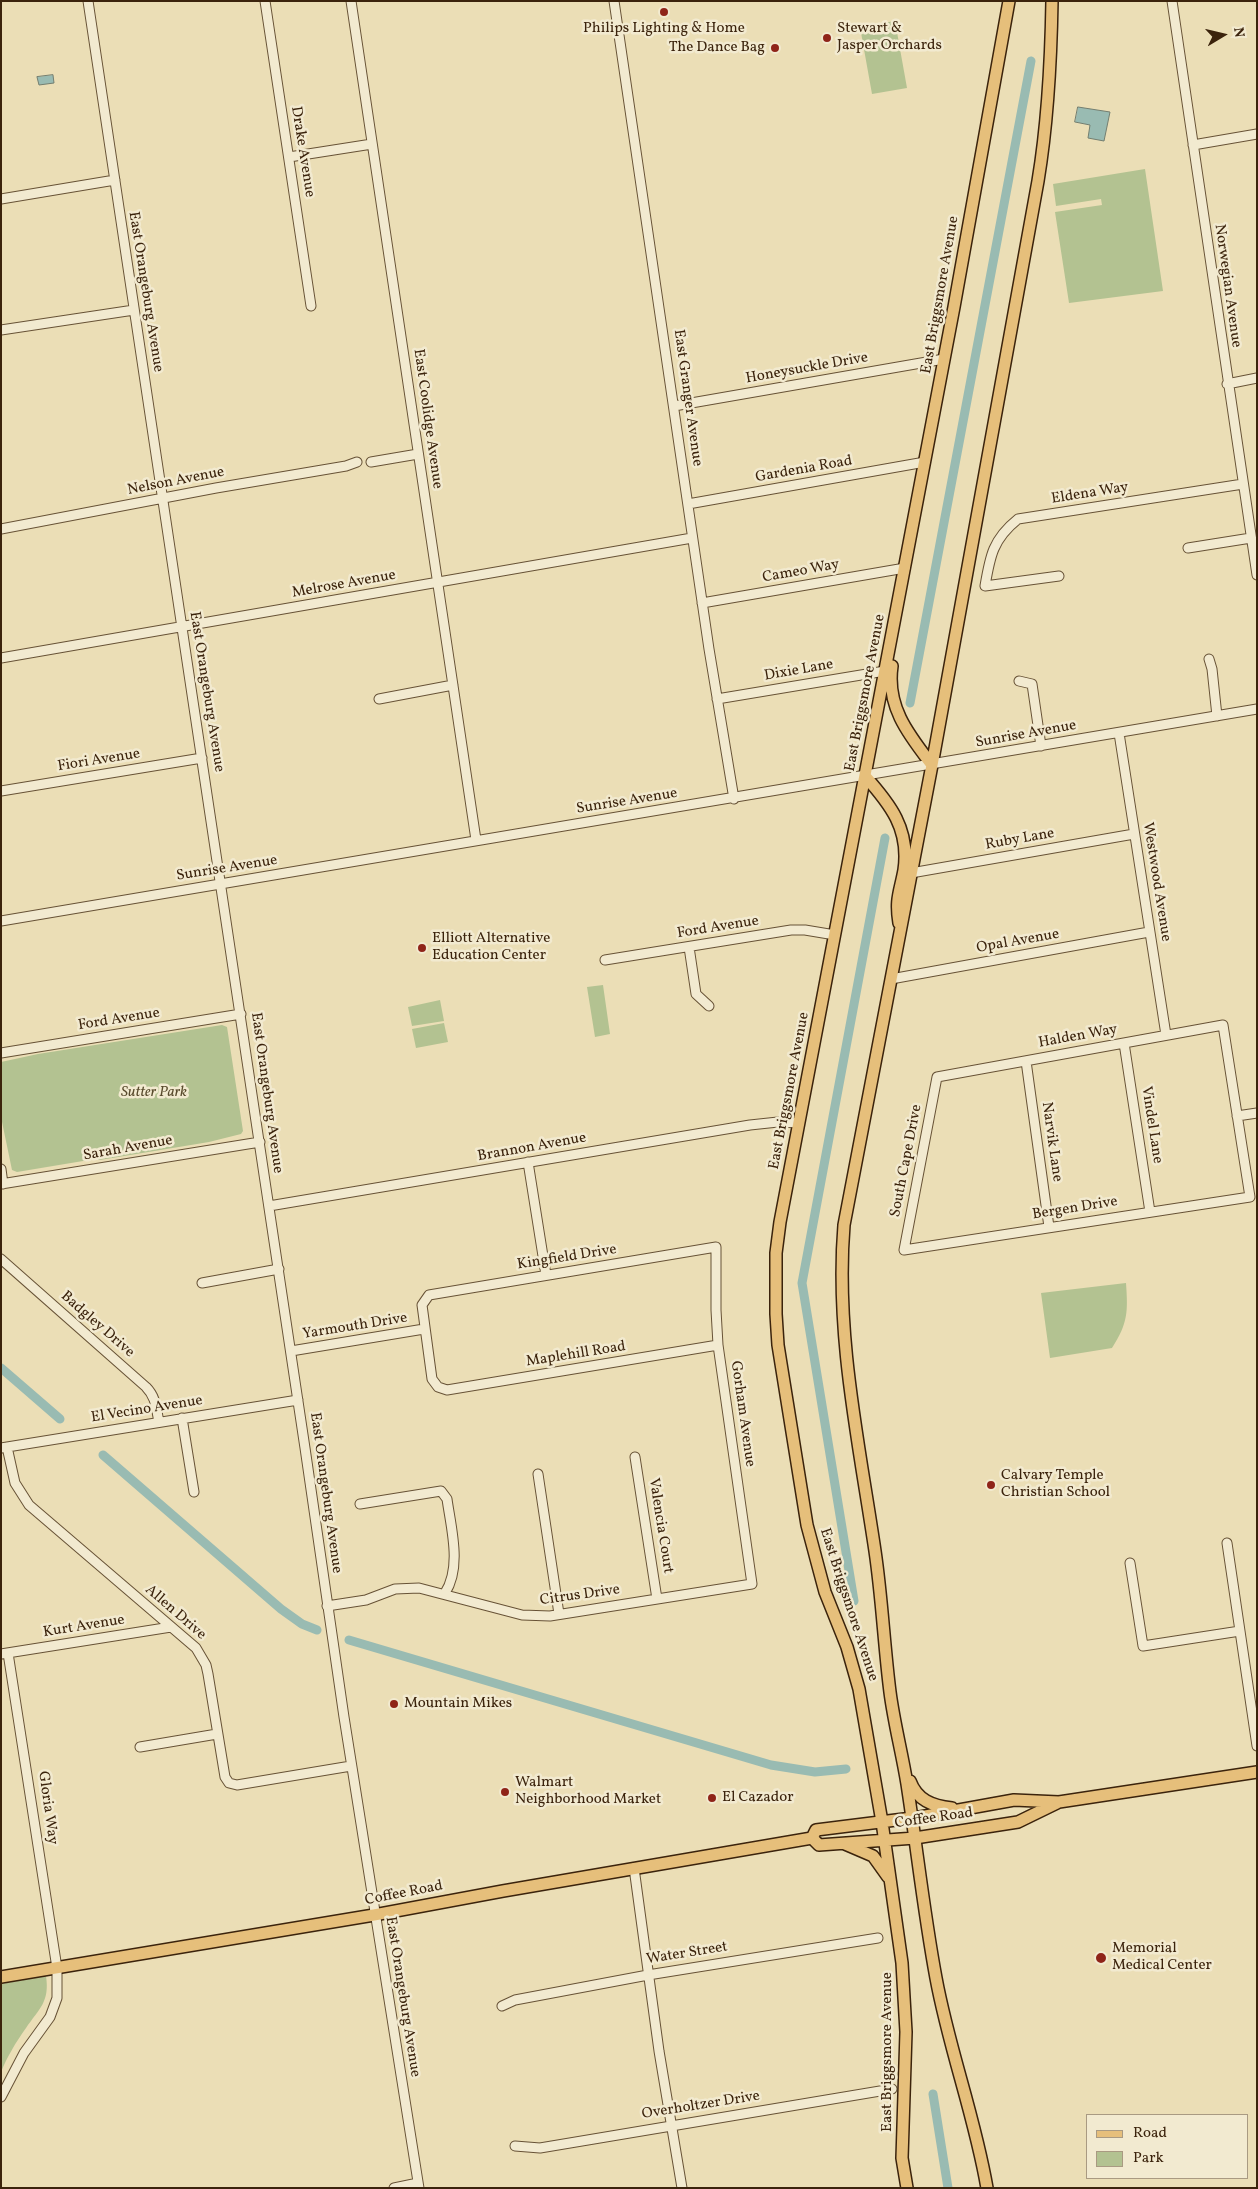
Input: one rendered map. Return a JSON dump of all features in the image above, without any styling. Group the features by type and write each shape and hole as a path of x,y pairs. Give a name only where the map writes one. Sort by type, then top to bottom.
{"main road":[{"name":"East Briggsmore Avenue","path":"907,2188 902,2158 905,1999 902,1963 885,1840 859,1689 847,1647 825,1592 807,1525 778,1345 775,1292 776,1253 780,1222 925,462 1009,1"},
{"name":"East Briggsmore Avenue","path":"986,2188 980,2146 958,2074 936,1979 904,1766 890,1694 880,1586 844,1340 841,1297 844,1225 932,765 1043,154 1051,70 1052,1"},
{"path":"895,622 896,642 891,674 900,720 909,737 932,765"},
{"path":"865,776 891,806 898,821 904,845 904,868 896,906 900,930"},
{"path":"904,1766 913,1788 926,1802 941,1807 963,1809"},
{"name":"Coffee Road","path":"812,1838 816,1830 912,1818 1014,1800 1059,1802 1257,1772"},
{"name":"Coffee Road","path":"812,1838 819,1845 915,1838 1018,1822 1059,1802"},
{"name":"Coffee Road","path":"1,1977 374,1916 634,1868 812,1838"},
{"path":"844,1843 873,1856 890,1881"}],"street":[{"name":"East Orangeburg Avenue","path":"88,1 279,1269 351,1766 419,2185"},
{"name":"Drake Avenue","path":"266,1 311,306"},
{"name":"East Coolidge Avenue","path":"351,1 476,840"},
{"name":"East Granger Avenue","path":"614,1 692,538 734,798"},
{"name":"Norwegian Avenue","path":"1172,1 1227,384 1257,575"},
{"path":"1193,145 1257,134"},
{"path":"289,157 372,144"},
{"path":"1,199 115,180"},
{"path":"1,330 134,310"},
{"name":"Honeysuckle Drive","path":"674,406 944,359"},
{"path":"1227,384 1257,378"},
{"path":"371,462 418,454"},
{"name":"Nelson Avenue","path":"1,530 216,488 346,466 357,462"},
{"name":"Gardenia Road","path":"688,504 925,462"},
{"name":"Eldena Way","path":"1059,576 985,586 991,553 1006,529 1018,519 1242,484"},
{"name":"Melrose Avenue","path":"1,658 692,538"},
{"path":"1188,548 1251,538"},
{"name":"Cameo Way","path":"702,603 905,568"},
{"path":"1209,659 1212,669 1217,716"},
{"name":"Dixie Lane","path":"717,699 885,671"},
{"path":"1019,681 1032,684 1041,746"},
{"path":"379,699 453,685"},
{"name":"Sunrise Avenue","path":"1,921 1257,709"},
{"name":"Westwood Avenue","path":"1119,733 1166,1035"},
{"name":"Fiori Avenue","path":"1,791 202,758"},
{"name":"Ruby Lane","path":"911,873 1134,834"},
{"name":"Ford Avenue","path":"605,960 791,930 805,930 835,935"},
{"name":"Opal Avenue","path":"891,979 1149,932"},
{"path":"689,947 696,994 709,1006"},
{"name":"Ford Avenue","path":"1,1053 240,1014"},
{"name":"Halden Way","path":"937,1077 1223,1025 1237,1116"},
{"name":"Vindel Lane","path":"1124,1043 1150,1212"},
{"name":"Narvik Lane","path":"1026,1061 1048,1227"},
{"name":"South Cape Drive","path":"904,1250 937,1077"},
{"path":"1237,1116 1257,1113"},
{"name":"Bergen Drive","path":"904,1250 1250,1197 1237,1116"},
{"name":"Brannon Avenue","path":"269,1206 750,1125 778,1122 800,1123"},
{"name":"Sarah Avenue","path":"2,1184 260,1142"},
{"path":"528,1162 546,1275"},
{"path":"1,1169 2,1184"},
{"name":"Kingfield Drive","path":"424,1329 421,1310 424,1300 435,1294 716,1247"},
{"name":"Gorham Avenue","path":"716,1247 718,1345 752,1584"},
{"name":"Badgley Drive","path":"1,1259 146,1386 152,1393 159,1422"},
{"path":"202,1283 279,1269"},
{"name":"Maplehill Road","path":"424,1329 432,1379 438,1387 447,1390 718,1345"},
{"name":"Yarmouth Drive","path":"291,1351 424,1329"},
{"name":"El Vecino Avenue","path":"4,1448 298,1400"},
{"path":"182,1418 194,1492"},
{"name":"Allen Drive","path":"4,1448 15,1483 29,1505 196,1648 206,1665 225,1777 229,1783 237,1785 351,1766"},
{"name":"Valencia Court","path":"635,1457 657,1599"},
{"path":"538,1474 560,1614"},
{"path":"360,1504 441,1491 447,1499 454,1569 451,1584 445,1593"},
{"path":"1227,1543 1257,1746"},
{"path":"1130,1563 1143,1646 1240,1631"},
{"name":"Citrus Drive","path":"327,1606 366,1600 406,1588 428,1589 522,1615 538,1616 752,1584"},
{"name":"Kurt Avenue","path":"5,1654 171,1627"},
{"name":"Gloria Way","path":"1,2097 24,2053 50,2017 57,1998 57,1968 5,1654"},
{"path":"140,1747 217,1734"},
{"path":"634,1868 648,1974 682,2188"},
{"name":"Water Street","path":"502,2006 515,2000 648,1974 878,1938"},
{"name":"Overholtzer Drive","path":"515,2146 540,2148 892,2089"},
{"path":"394,2188 419,2185"}],"green space":[{"path":"895,21 907,88 872,94 860,27"},
{"path":"1145,169 1163,291 1069,303 1055,212 1102,205 1101,199 1056,206 1053,184"},
{"path":"603,985 610,1034 595,1037 587,987"},
{"path":"440,1000 444,1021 412,1026 408,1007"},
{"path":"444,1023 448,1042 416,1048 412,1029"},
{"name":"Sutter Park","path":"222,1025 227,1027 243,1131 241,1134 209,1142 100,1160 89,1160 17,1172 12,1170 1,1117 1,1062 38,1054"},
{"path":"1126,1283 1126,1317 1112,1348 1050,1358 1041,1293"},
{"path":"46,1976 45,1999 15,2044 1,2072 1,1984"}],"water":[{"path":"53,75 54,83 39,85 37,77"},
{"path":"1078,107 1110,112 1104,141 1088,138 1090,125 1075,122"}],"waterway":[{"path":"910,703 1031,61"},
{"path":"854,1601 802,1283 885,838"},
{"path":"1,1368 60,1419"},
{"path":"103,1455 281,1609 302,1624 317,1630"},
{"path":"349,1640 771,1765 815,1772 846,1769"},
{"path":"933,2094 948,2188"}],"place":[{"name":"Philips Lighting & Home","path":"664,12"},
{"name":"Stewart & Jasper Orchards","path":"827,38"},
{"name":"The Dance Bag","path":"775,48"},
{"name":"Elliott Alternative Education Center","path":"422,948"},
{"name":"Calvary Temple Christian School","path":"991,1485"},
{"name":"Mountain Mikes","path":"394,1704"},
{"name":"Walmart Neighborhood Market","path":"505,1792"},
{"name":"El Cazador","path":"712,1798"},
{"name":"Memorial Medical Center","path":"1101,1958"}]}
